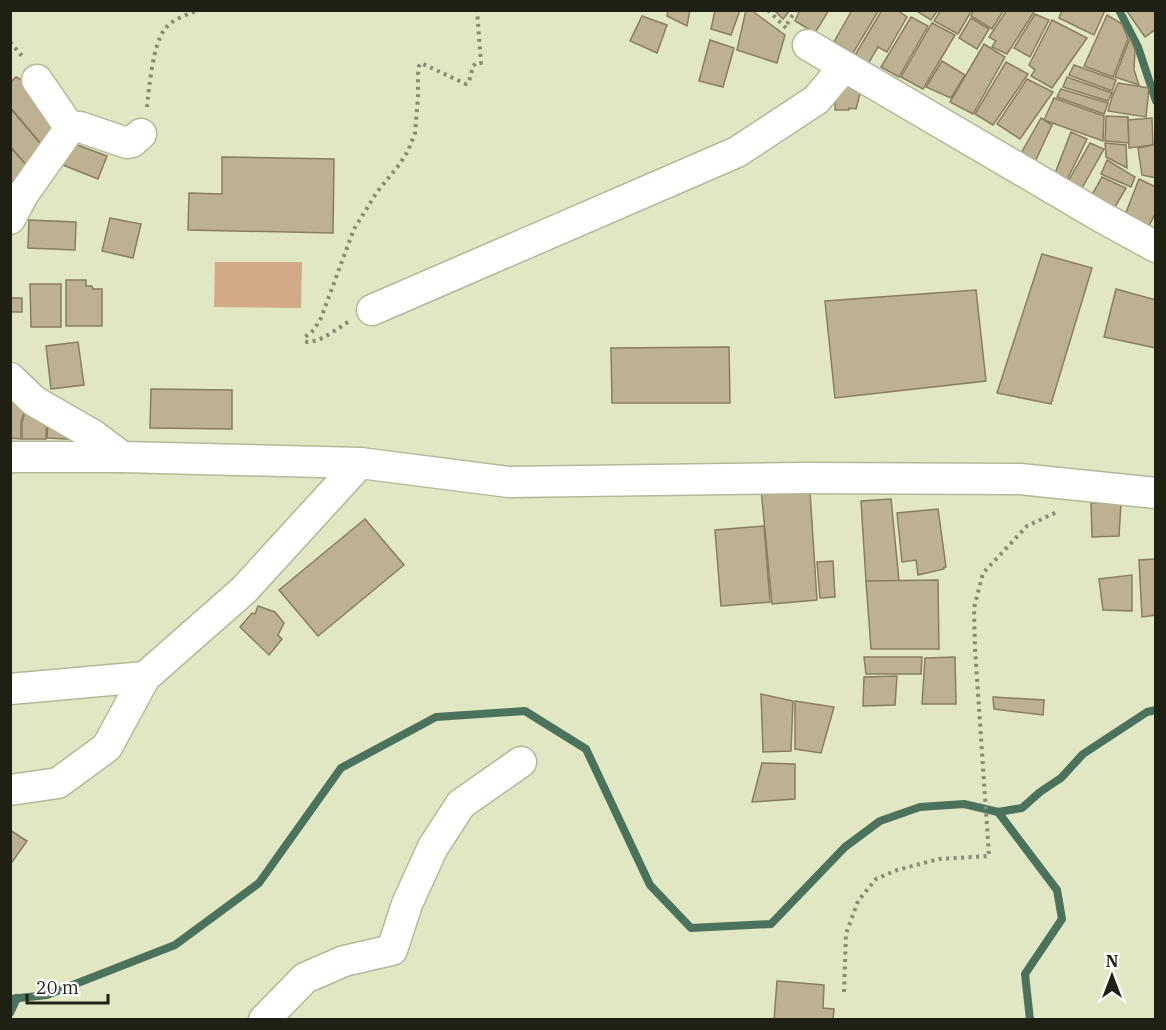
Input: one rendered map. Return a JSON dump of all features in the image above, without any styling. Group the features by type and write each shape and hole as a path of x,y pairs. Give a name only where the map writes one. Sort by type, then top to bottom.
{"street":[{"path":"797,36 844,67 1155,247"},
{"path":"372,310 737,152 816,100 844,67"},
{"path":"37,80 70,128"},
{"path":"10,219 24,193 70,128 80,127 127,143 132,142 141,134"},
{"path":"10,378 33,401 93,435 122,457"},
{"path":"10,457 122,457 360,463 508,482 804,478 1020,479 1155,492"},
{"path":"10,790 58,783 107,747 146,677 244,590 360,463"},
{"path":"10,689 146,677"},
{"path":"264,1020 305,978 344,961 392,950 407,904 433,847 461,804 521,762"}],"path":[{"path":"141,134 145,122 154,59 165,28 173,21 198,10"},
{"path":"372,310 347,322 324,338 315,342 305,340 321,318 354,229 377,192 408,151 415,133 418,66 421,63 466,84 469,82 473,66 481,63 477,10"},
{"path":"796,10 797,36"},
{"path":"844,992 846,934 858,901 876,879 897,870 939,859 989,856 974,608 983,573 1027,526 1066,507"}],"shaded area":[{"path":"215,262 302,262 301,308 214,307"}],"building":[{"path":"668,10 690,10 687,26 667,16"},
{"path":"715,10 740,10 731,35 711,29"},
{"path":"746,10 751,10 785,35 777,63 737,50"},
{"path":"774,10 790,10 783,19"},
{"path":"800,10 829,10 815,33 795,21"},
{"path":"852,10 879,10 853,53 834,42"},
{"path":"882,10 897,10 907,17 887,52 878,47 868,64 855,55"},
{"path":"915,10 938,10 931,20"},
{"path":"941,10 972,10 958,34 934,21"},
{"path":"974,10 1004,10 992,29 971,16"},
{"path":"1007,10 1034,12 1007,54 992,47 996,41 989,37"},
{"path":"1062,10 1105,10 1094,35 1059,18"},
{"path":"1126,10 1156,10 1156,29 1145,37"},
{"path":"1035,14 1049,20 1030,57 1014,48"},
{"path":"1107,15 1122,24 1128,39 1113,77 1084,66"},
{"path":"642,16 667,25 657,53 630,41"},
{"path":"911,17 928,26 899,77 881,67"},
{"path":"971,18 989,29 977,49 959,38"},
{"path":"1052,20 1087,38 1052,88 1031,76 1035,70 1029,65"},
{"path":"932,23 955,35 923,89 901,77"},
{"path":"1130,38 1135,50 1134,70 1139,85 1115,77"},
{"path":"710,40 734,48 723,87 699,81"},
{"path":"984,44 1005,57 973,114 950,102"},
{"path":"942,61 965,75 951,98 926,87"},
{"path":"1006,62 1028,74 993,125 975,114"},
{"path":"1074,65 1116,80 1112,91 1069,75"},
{"path":"16,77 29,84 64,128 42,145 10,107 10,83"},
{"path":"1067,77 1112,93 1108,101 1063,87"},
{"path":"1027,79 1053,92 1020,139 997,124"},
{"path":"836,82 862,86 856,109 835,110"},
{"path":"1118,83 1149,88 1146,117 1108,111"},
{"path":"1061,89 1108,103 1104,114 1057,97"},
{"path":"1054,98 1104,116 1103,141 1044,120"},
{"path":"10,108 45,149 26,165 10,146"},
{"path":"1106,116 1128,117 1129,143 1105,141"},
{"path":"1041,118 1052,125 1034,164 1020,155"},
{"path":"1152,118 1153,145 1129,148 1128,120"},
{"path":"1071,132 1087,139 1066,182 1054,176"},
{"path":"72,143 107,156 98,179 63,165"},
{"path":"1090,143 1104,149 1078,195 1065,187"},
{"path":"1105,143 1126,145 1127,168 1106,157"},
{"path":"1156,145 1156,178 1142,175 1138,148"},
{"path":"10,147 31,170 10,188"},
{"path":"222,157 334,159 333,233 188,230 189,193 222,194"},
{"path":"1107,160 1135,177 1131,187 1101,174"},
{"path":"1102,177 1126,188 1112,212 1088,202"},
{"path":"1139,179 1156,187 1156,212 1148,228 1125,215"},
{"path":"110,218 141,224 133,258 102,251"},
{"path":"29,220 76,222 75,250 28,248"},
{"path":"1042,254 1092,268 1051,404 997,393"},
{"path":"66,280 86,280 86,286 102,289 102,326 66,326"},
{"path":"30,284 61,284 61,327 31,327"},
{"path":"1116,289 1156,300 1156,348 1104,337"},
{"path":"976,290 986,381 835,398 825,301"},
{"path":"10,298 22,298 22,312 10,312"},
{"path":"78,342 84,385 51,389 46,346"},
{"path":"729,347 730,403 612,403 611,348"},
{"path":"151,389 232,390 232,429 150,428"},
{"path":"15,391 28,400 21,422 21,439 10,438 10,406"},
{"path":"28,401 47,416 46,439 22,439 22,422"},
{"path":"48,415 87,440 47,438"},
{"path":"761,489 810,492 817,600 772,604"},
{"path":"891,499 899,581 866,581 861,501"},
{"path":"1091,503 1121,503 1119,536 1092,537"},
{"path":"938,509 946,567 918,575 916,560 902,562 897,513"},
{"path":"365,519 404,565 318,636 279,590"},
{"path":"764,526 770,602 721,606 715,530"},
{"path":"1156,559 1156,615 1142,617 1139,560"},
{"path":"833,561 835,597 820,598 817,562"},
{"path":"1132,575 1132,611 1103,610 1099,579"},
{"path":"938,580 939,649 871,649 866,581"},
{"path":"258,606 275,612 284,623 278,635 282,639 269,655 240,627 252,613 255,614"},
{"path":"864,657 922,657 921,674 866,674"},
{"path":"955,657 956,704 922,704 925,658"},
{"path":"897,676 895,705 863,706 864,677"},
{"path":"761,694 793,701 791,751 763,752"},
{"path":"993,697 1044,700 1043,715 994,709"},
{"path":"795,701 834,707 821,753 795,749"},
{"path":"762,763 795,764 795,799 752,802"},
{"path":"10,830 27,841 10,865"},
{"path":"777,981 824,985 823,1008 834,1009 833,1020 774,1020"}],"waterway":[{"path":"1119,10 1138,47 1156,101"},
{"path":"10,999 47,995 175,945 259,883 341,768 436,717 525,711 586,749 650,885 691,928 771,924 845,847 880,821 920,807 964,804 998,812 1022,808 1061,778 1083,754 1147,712 1156,710"},
{"path":"998,812 1057,890 1062,919 1025,974 1030,1020"},
{"path":"10,1013 17,998"}]}
